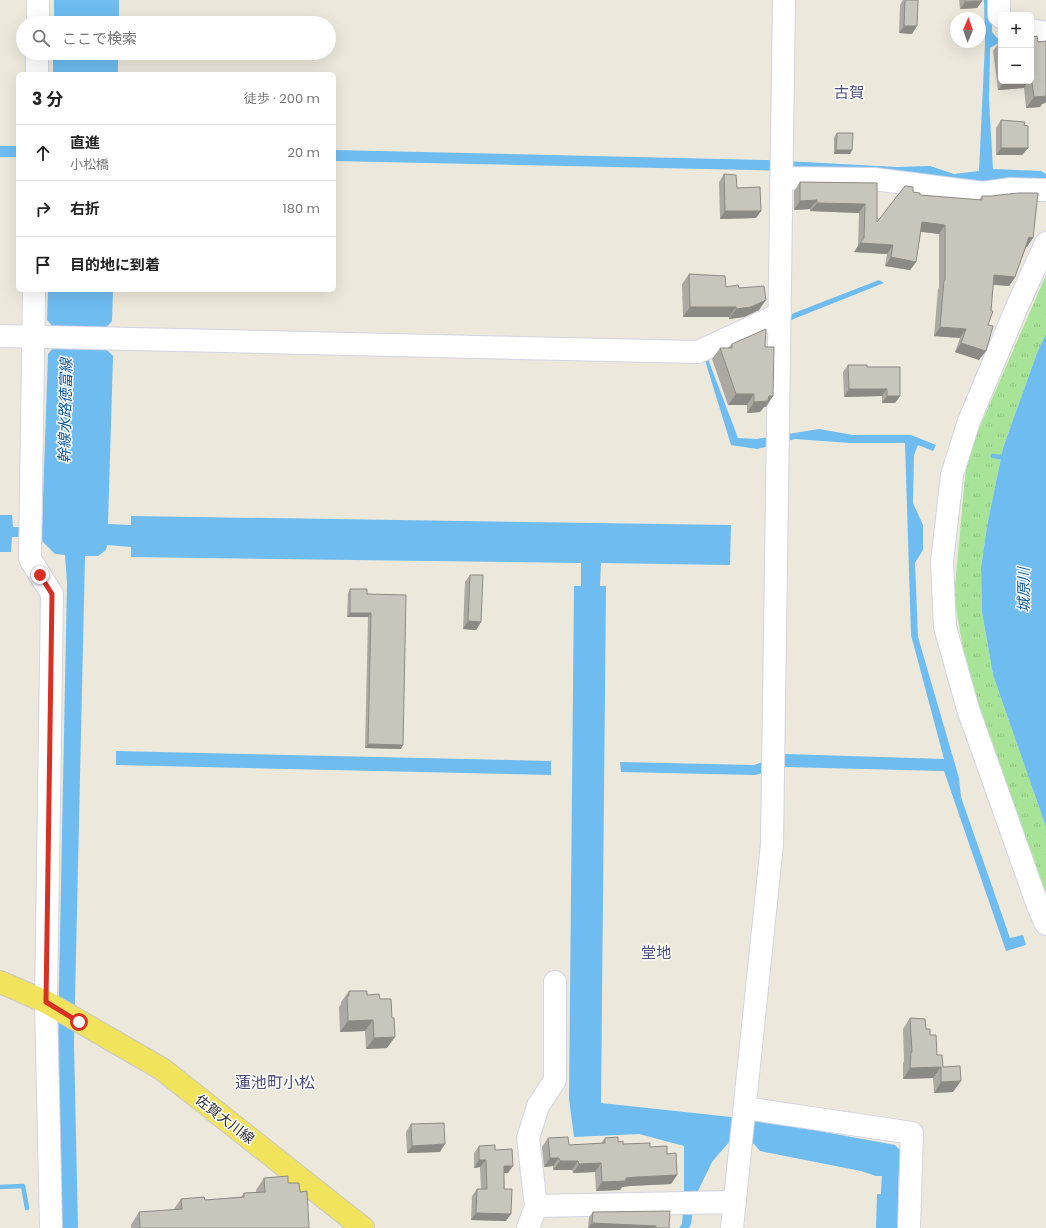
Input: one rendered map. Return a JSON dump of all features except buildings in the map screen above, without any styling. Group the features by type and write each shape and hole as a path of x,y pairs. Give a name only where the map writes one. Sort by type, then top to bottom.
{"main road":[{"path":"0,982 46,1002"},
{"name":"佐賀大川線","path":"46,1002 162,1069 363,1228"}],"street":[{"path":"38,0 38,16"},
{"path":"732,1228 772,844 784,0"},
{"path":"999,0 999,12"},
{"path":"1034,31 1046,33"},
{"path":"37,60 37,72"},
{"path":"781,168 984,193 1011,189 1046,190"},
{"path":"1046,243 1016,309 969,421 952,475 942,562 945,627 968,709 1038,906 1046,924"},
{"path":"34,292 40,336 30,559 52,594 46,1002 51,1228"},
{"path":"0,336 698,352 779,320"},
{"path":"528,1228 536,1206 528,1138 538,1106 555,1080 555,982"},
{"path":"744,1112 912,1133 909,1228"},
{"path":"536,1206 735,1202"}],"green space":[{"path":"1046,275 1046,334 1037,353 1003,448 987,526 981,568 982,612 993,675 1046,827 1046,904 970,688 954,597 967,456"}],"water":[{"path":"54,0 119,0 119,16 54,16"},
{"path":"984,0 992,0 992,32 998,38 998,44 990,48 989,100 993,169 1041,171 1046,174 1046,186 986,186 888,173 336,161 336,150 766,160 897,167 930,166 954,174 979,171 986,48 986,12 984,12"},
{"path":"53,60 118,60 118,72 53,72"},
{"path":"0,146 16,146 16,157 0,157"},
{"path":"879,280 884,283 796,318 708,359 738,438 757,439 819,429 853,435 911,435 936,445 933,451 918,445 914,455 913,503 923,525 923,550 915,563 918,637 959,778 961,797 1010,938 1023,935 1026,945 1006,951 944,771 785,767 755,775 621,772 620,762 754,765 785,754 944,759 911,635 905,443 850,443 795,439 757,449 731,445 704,357 794,313"},
{"name":"幹線水路徳富線","path":"48,292 113,292 112,321 105,329 105,348 113,356 108,524 131,525 131,516 731,525 730,565 601,563 600,586 606,586 601,1103 759,1120 895,1145 905,1155 904,1176 876,1176 861,1171 760,1151 754,1144 730,1141 712,1162 695,1197 691,1224 689,1228 679,1228 682,1224 684,1195 684,1146 639,1134 574,1137 569,1099 574,586 581,586 581,563 131,557 131,547 107,545 106,550 98,556 85,556 74,1043 78,1228 62,1228 58,1036 67,583 65,555 55,554 42,541 42,537 12,537 11,552 0,552 0,515 12,515 13,527 42,528 48,354 54,347 54,328 47,320"},
{"name":"城原川","path":"1046,334 1046,827 993,675 982,612 981,568 987,526 1003,448 1037,353"},
{"path":"116,751 551,761 551,775 116,765"},
{"path":"877,1194 902,1195 901,1228 876,1228"}],"waterway":[{"path":"993,456 1007,458"},
{"path":"885,1158 891,1159 888,1228"},
{"path":"0,1187 23,1186 27,1208"}],"district":[{"name":"古賀","path":"849,92"},
{"name":"堂地","path":"656,952"},
{"name":"蓮池町小松","path":"275,1082"}],"route":[{"path":"40,575 52,594 46,1002 79,1022"}]}
